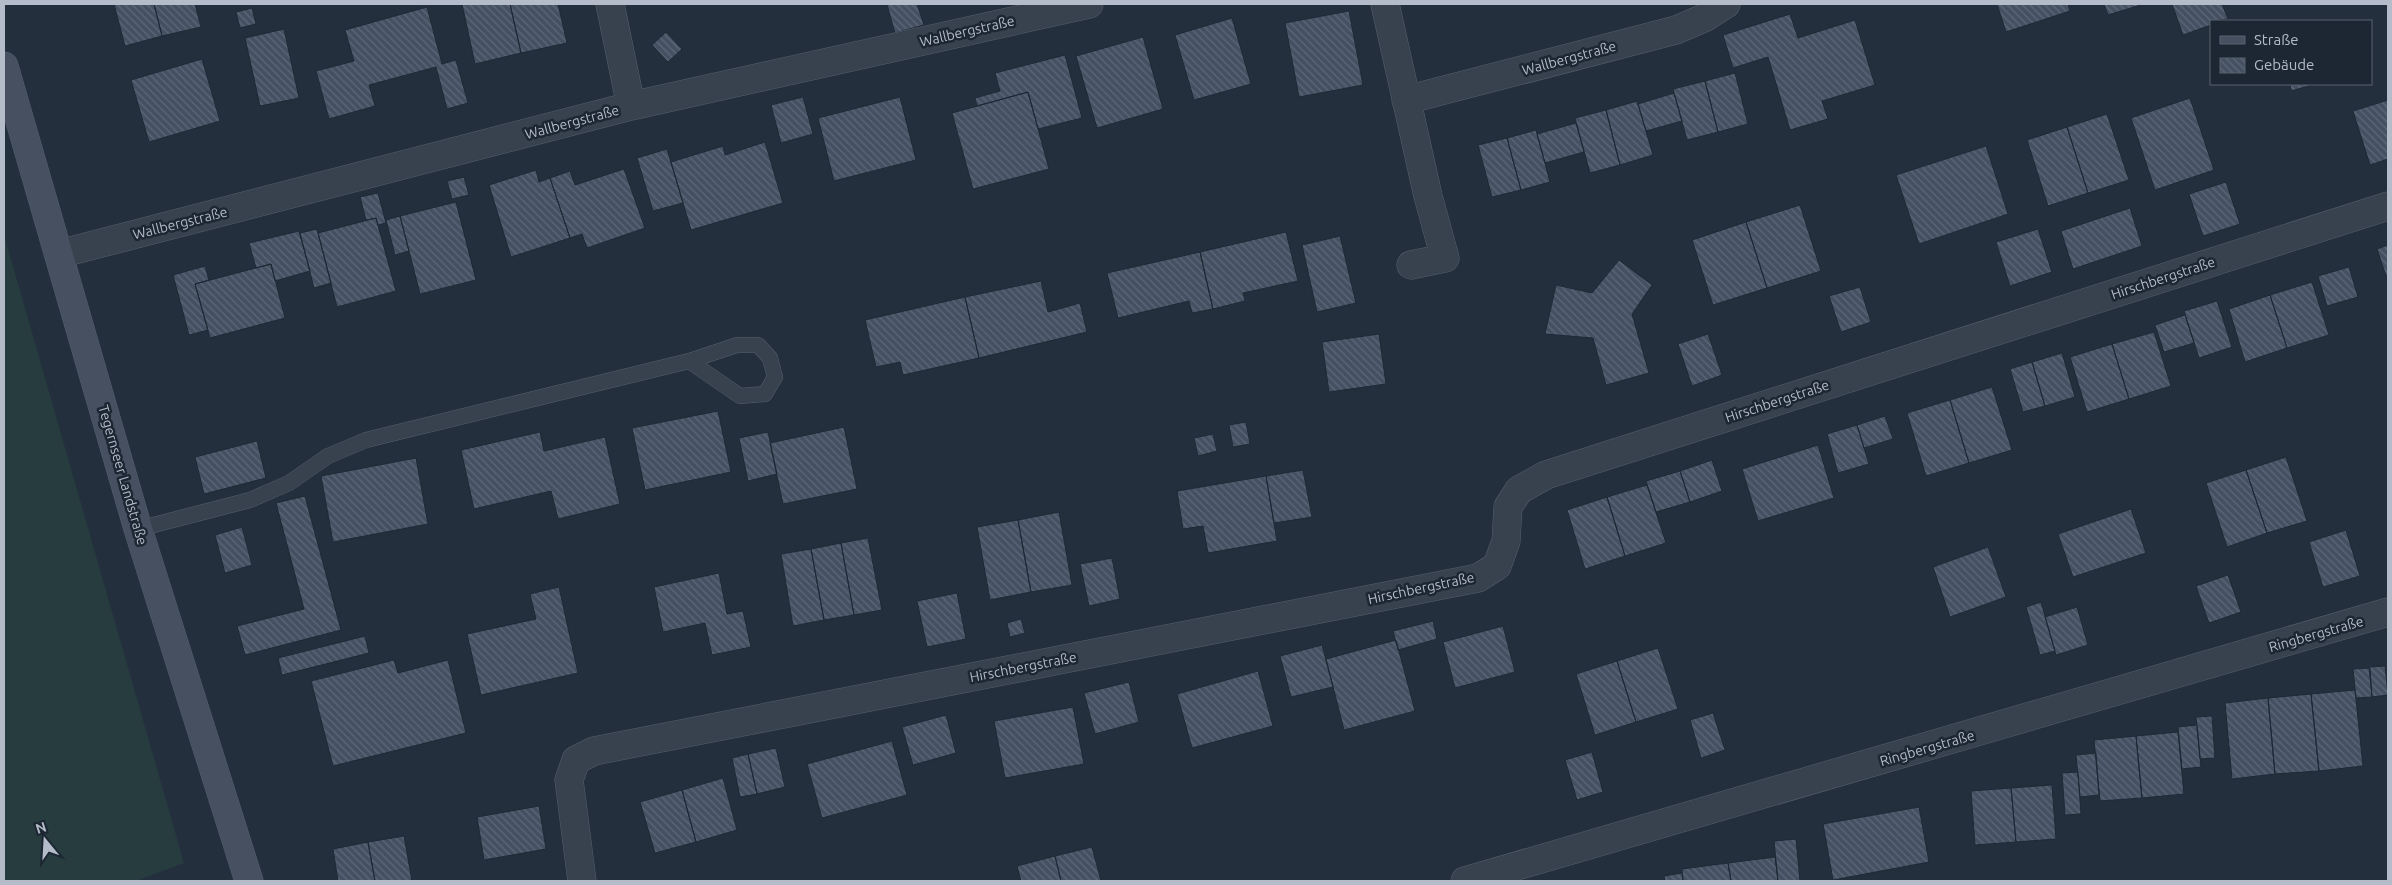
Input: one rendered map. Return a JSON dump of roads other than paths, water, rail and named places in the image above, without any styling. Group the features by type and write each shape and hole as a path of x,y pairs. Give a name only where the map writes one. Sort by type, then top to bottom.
{"main road":[{"name":"Tegernseer Landstraße","path":"4,66 138,529 249,881"}],"street":[{"path":"610,4 631,106"},
{"name":"Wallbergstraße","path":"59,254 631,106 1090,4"},
{"path":"1385,4 1428,196 1445,258 1411,265"},
{"name":"Wallbergstraße","path":"1406,100 1676,30 1704,18 1726,4"},
{"name":"Hirschbergstraße","path":"582,881 569,780 576,760 594,750 1478,578 1497,566 1506,540 1508,507 1519,490 1546,475 2388,206"},
{"name":"Ringbergstraße","path":"1465,881 2388,612"}],"lane":[{"path":"138,529 250,500 289,483 328,456 366,440 689,361 737,344 758,345 770,358 775,377 765,394 740,396 689,361"}]}
